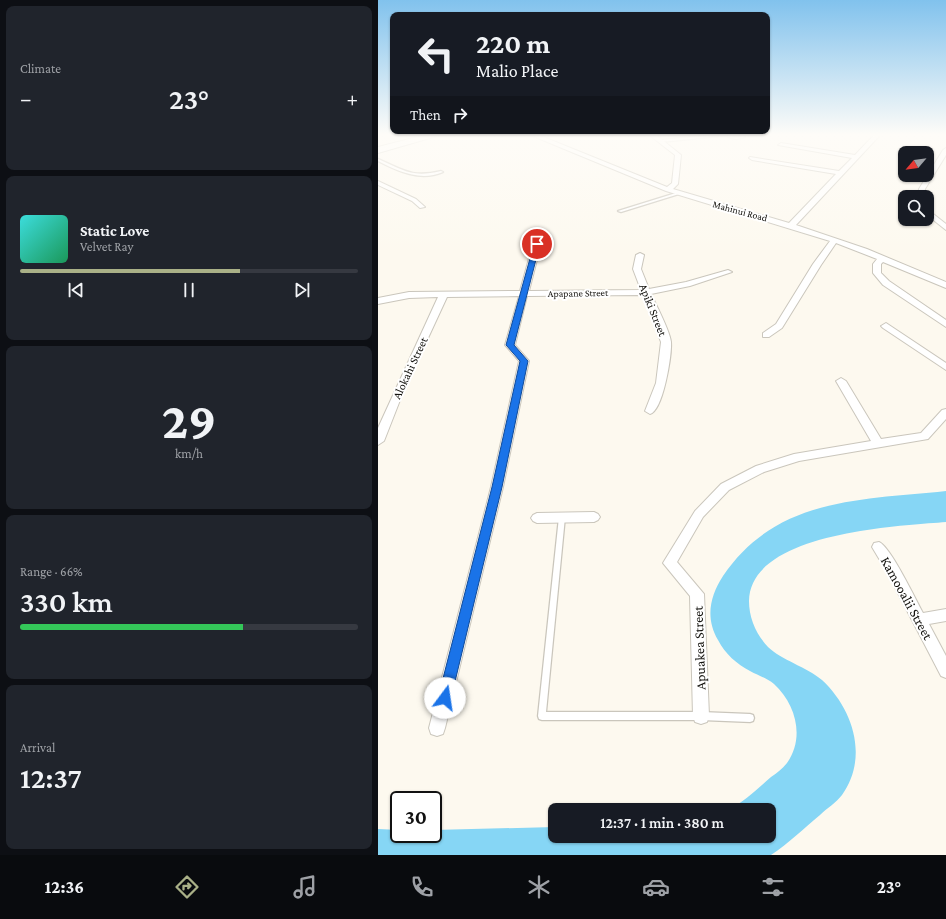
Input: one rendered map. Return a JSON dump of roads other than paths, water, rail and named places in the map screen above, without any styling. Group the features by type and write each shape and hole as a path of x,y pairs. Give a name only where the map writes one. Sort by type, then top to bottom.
{"street":[{"name":"Mahinui Road","path":"629,174 677,194 835,240 946,285"},
{"path":"668,190 675,184 676,174"},
{"path":"791,226 840,174"},
{"path":"922,190 931,174"},
{"path":"378,183 414,200 422,207"},
{"path":"934,217 946,228"},
{"path":"437,728 497,487 524,361 510,345 537,244 531,238"},
{"path":"766,335 779,326 817,264 835,240"},
{"name":"Apiki Street","path":"640,255 637,269 666,342 661,383 650,411"},
{"path":"882,258 877,264 877,273 886,283 946,324"},
{"name":"Apapane Street","path":"378,300 409,295 443,296 646,292 687,284 728,272"},
{"name":"Alokahi Street","path":"378,441 399,390 443,296"},
{"path":"886,326 946,367"},
{"path":"841,381 846,392 878,444"},
{"name":"Apuakea Street","path":"701,716 697,594 670,563 699,514 725,487 760,469 798,457 924,436 946,412"},
{"path":"537,518 594,517"},
{"name":"Kamooalii Street","path":"878,548 892,568 946,671"},
{"path":"919,620 946,615"}],"lane":[{"path":"410,174 418,176 430,174"},
{"path":"620,211 677,194"},
{"path":"562,517 542,716 701,716 750,718"}],"water":[{"path":"946,491 946,522 896,526 863,531 830,537 799,547 774,560 756,578 749,601 752,620 764,642 773,652 816,675 822,680 842,705 854,734 856,750 855,765 850,780 842,795 784,846 771,855 378,855 378,829 390,830 390,843 442,843 442,830 548,827 548,843 776,843 776,803 740,803 787,763 793,753 796,743 796,722 788,701 774,684 736,662 724,650 711,624 710,615 712,599 723,576 744,550 768,531 795,517 823,507 883,497"}]}
